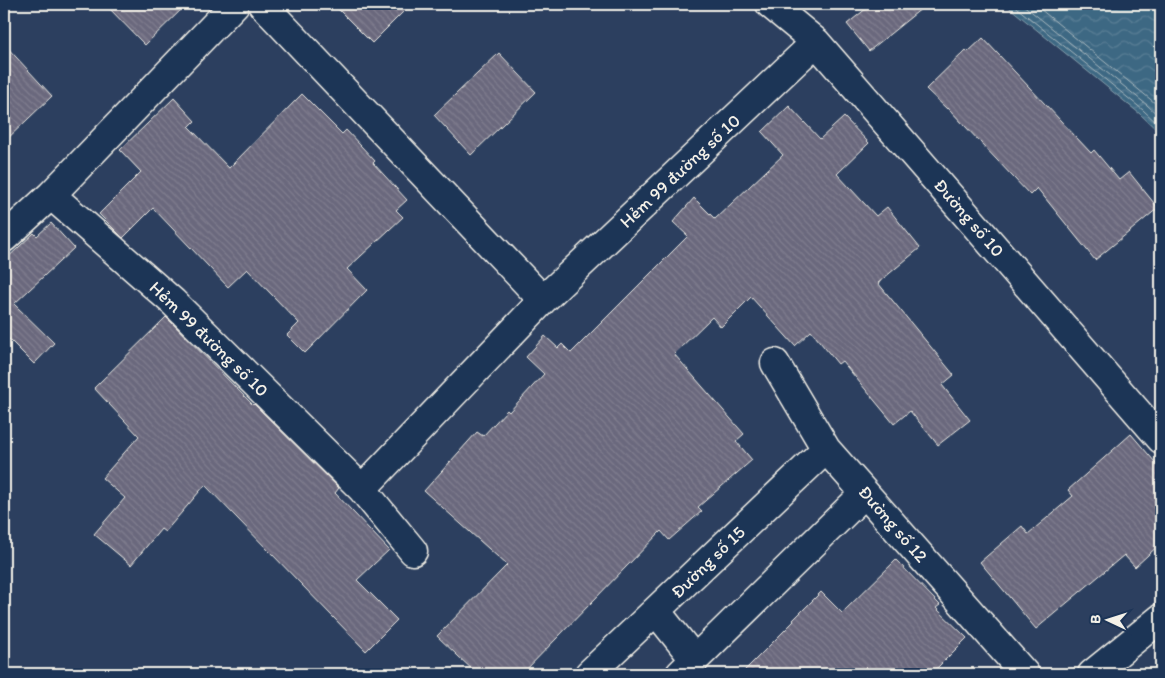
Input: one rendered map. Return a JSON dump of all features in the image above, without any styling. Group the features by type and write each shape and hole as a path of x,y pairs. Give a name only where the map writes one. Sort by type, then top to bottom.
{"street":[{"path":"4,238 51,195 236,4"},
{"path":"262,4 543,300"},
{"name":"Đường số 10","path":"770,4 816,42 1161,440"},
{"name":"Hẻm 99 đường số 10","path":"362,489 543,300 816,42"},
{"name":"Hẻm 99 đường số 10","path":"51,195 173,302 362,489 413,551"},
{"name":"Đường số 12","path":"775,364 826,449 1025,674"},
{"name":"Đường số 15","path":"589,674 826,449"},
{"path":"656,611 687,667 865,493"},
{"path":"1092,674 1161,618"}],"water":[{"path":"1005,4 1161,4 1161,134 1140,114"}],"building":[{"path":"105,4 187,4 145,45"},
{"path":"333,4 411,4 372,43"},
{"path":"872,4 927,4 869,51 847,24"},
{"path":"983,38 1091,153 1094,150 1119,180 1129,172 1158,208 1095,260 1037,188 1030,195 948,108 926,89 966,50 968,52"},
{"path":"4,44 52,96 4,142"},
{"path":"499,53 536,92 471,155 434,115"},
{"path":"302,94 342,134 346,130 407,200 396,210 403,217 347,269 367,290 305,353 287,335 299,323 247,269 228,287 153,208 123,238 99,214 141,172 120,150 174,98 195,121 189,127 229,168"},
{"path":"789,106 820,139 844,117 869,143 837,174 876,216 887,207 920,248 878,283 954,375 942,385 970,420 938,445 910,411 894,424 842,361 838,364 811,331 795,346 751,297 721,327 712,317 674,354 744,434 736,441 752,460 698,507 702,511 669,540 661,531 522,674 477,674 437,636 507,565 424,491 477,432 483,436 507,410 509,412 544,374 526,357 545,336 558,348 562,344 571,353 688,236 673,222 694,198 715,219 783,155 762,132"},
{"path":"51,223 74,248 14,304 54,343 34,364 4,334 4,261 34,233 37,236"},
{"path":"166,317 339,488 335,493 389,550 357,580 397,620 366,651 205,485 165,532 161,529 131,565 94,534 125,498 102,478 139,436 94,388"},
{"path":"1131,434 1161,469 1161,543 1135,567 1124,555 1036,629 980,562 1022,526 1028,534 1073,496 1068,490"},
{"path":"896,560 940,605 936,608 967,638 931,674 741,674 821,592 842,613"}]}
